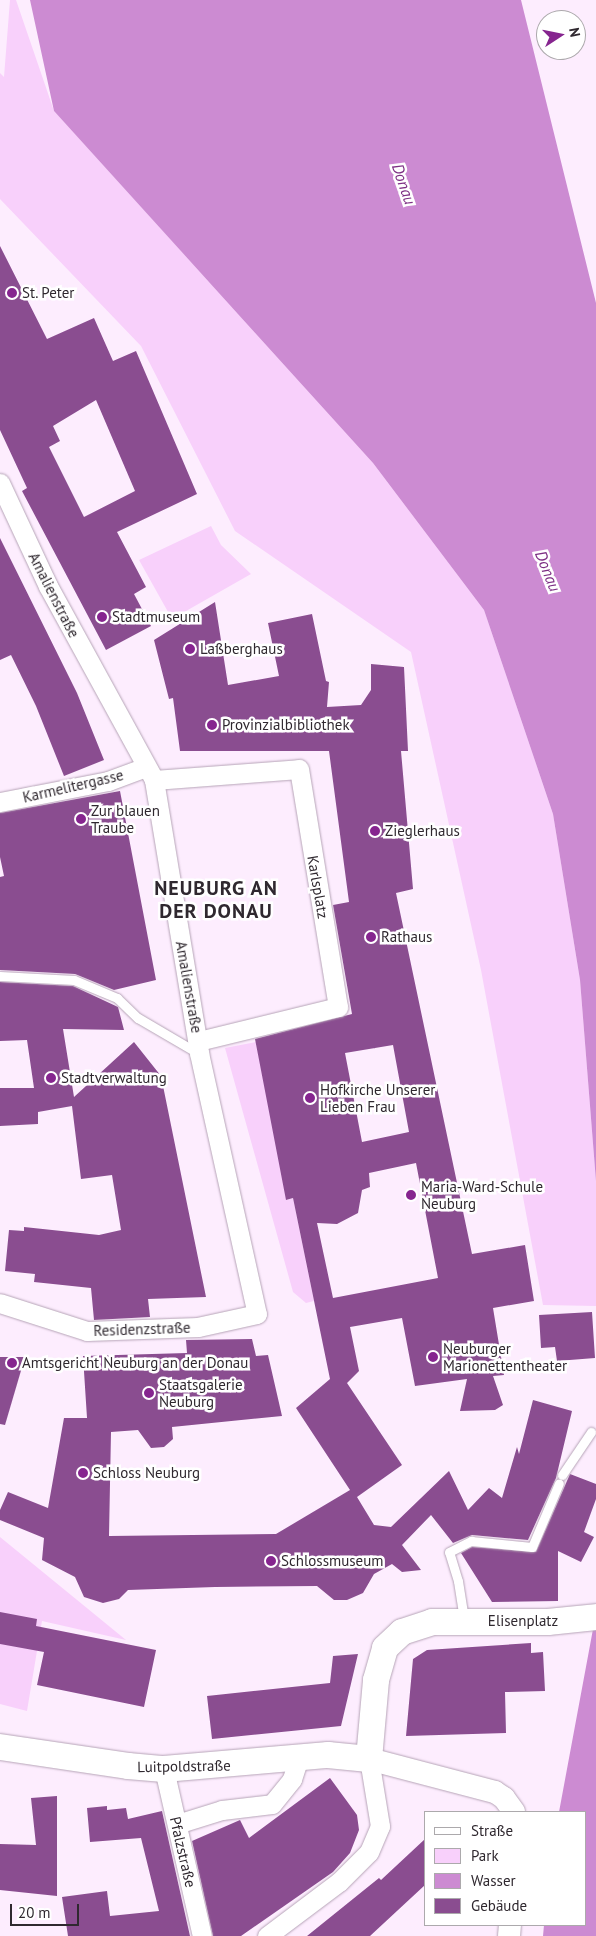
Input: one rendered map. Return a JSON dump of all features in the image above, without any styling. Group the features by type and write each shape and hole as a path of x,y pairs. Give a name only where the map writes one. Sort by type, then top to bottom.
{"main road":[{"name":"Elisenplatz","path":"368,1758 376,1680 385,1648 402,1632 432,1622 589,1618"},
{"name":"Luitpoldstraße","path":"0,1747 128,1766 164,1768 328,1755 368,1758"}],"street":[{"name":"Amalienstraße","path":"0,483 48,586 150,774 199,1047 257,1314"},
{"name":"Karlsplatz","path":"150,774 298,769 338,1006 199,1047"},
{"name":"Karmelitergasse","path":"0,802 150,774"},
{"name":"Residenzstraße","path":"0,1303 87,1331 198,1327 257,1314"},
{"path":"177,1824 222,1810 272,1804 292,1779 299,1758"},
{"path":"267,1936 339,1882 369,1852 380,1826 368,1758 495,1792 504,1798 513,1811"},
{"name":"Pfalzstraße","path":"164,1768 202,1936"}],"lane":[{"path":"0,976 74,980 117,998 138,1018 199,1047"},
{"path":"464,1621 458,1581 449,1552 471,1540 532,1547 561,1479 591,1432"}],"green space":[{"path":"10,0 16,0 54,111 373,463 484,610 553,814 580,980 596,1181 596,1306 543,1305 481,970 411,652 235,531 141,346 0,199 0,73 4,77"},
{"path":"211,526 221,545 251,574 172,619 139,560"},
{"path":"256,1042 287,1200 293,1198 314,1301 306,1303 293,1292 225,1048"},
{"path":"0,1537 126,1640 42,1621 27,1711 0,1704"}],"water":[{"name":"Donau","path":"30,0 521,0 596,303 596,1181 580,980 553,814 484,610 373,463 54,111"},
{"path":"596,1613 596,1936 543,1936 544,1926 586,1926 586,1811 559,1811"}],"building":[{"path":"0,246 47,339 94,318 113,361 136,351 197,494 117,532 146,587 134,594 151,626 106,650 22,491 27,488 0,430","holes":["96,400 135,491 84,517 49,447 60,441 53,426"]},
{"path":"0,538 77,693 104,760 64,776 36,706 11,655 0,660"},
{"path":"215,602 228,685 279,676 268,623 312,614 326,681 329,682 327,707 361,705 371,690 371,664 404,667 408,751 401,751 413,889 396,893 472,1254 525,1245 534,1301 493,1308 504,1375 493,1376 503,1405 495,1410 460,1411 467,1379 415,1386 402,1318 350,1327 359,1371 347,1383 402,1465 357,1497 374,1525 391,1527 449,1471 468,1510 489,1488 502,1498 517,1447 519,1454 533,1400 572,1411 556,1478 528,1540 472,1535 453,1543 431,1515 402,1545 421,1570 402,1572 392,1564 374,1574 363,1593 347,1600 334,1600 317,1586 215,1587 128,1590 119,1599 103,1603 84,1597 75,1577 42,1560 44,1538 0,1520 0,1510 8,1492 48,1508 64,1418 87,1418 83,1356 187,1353 186,1340 252,1339 256,1356 268,1355 282,1416 172,1427 173,1439 164,1447 151,1448 138,1430 111,1432 109,1536 276,1534 350,1490 296,1408 330,1379 293,1198 286,1200 255,1039 352,1014 333,905 349,902 329,751 180,751 173,698 169,699 154,640","holes":["393,1045 409,1132 362,1142 345,1053","416,1163 438,1278 333,1298 317,1223 337,1224 358,1213 362,1190 370,1187 369,1173"]},
{"path":"120,791 156,980 114,990 75,974 0,970 0,877 4,876 0,857 0,813"},
{"path":"0,982 73,986 118,1007 124,1030 63,1029 74,1097 134,1042 161,1076 206,1297 148,1299 150,1317 94,1320 91,1288 34,1282 35,1274 5,1271 9,1230 24,1231 24,1227 99,1235 121,1230 112,1175 81,1179 72,1106 38,1112 38,1124 0,1126 0,1088 34,1088 27,1040 0,1041"},
{"path":"592,1312 595,1358 557,1361 555,1347 541,1348 539,1315"},
{"path":"0,1357 25,1357 5,1425 0,1424"},
{"path":"570,1474 596,1484 596,1499 584,1532 594,1537 581,1562 558,1551 558,1601 492,1602 461,1553 472,1547 536,1552"},
{"path":"0,1612 37,1619 36,1626 156,1650 144,1707 37,1685 44,1652 0,1644"},
{"path":"531,1643 531,1653 543,1652 545,1691 505,1692 506,1733 406,1736 413,1659 427,1650"},
{"path":"358,1654 341,1726 212,1739 207,1696 330,1683 333,1656"},
{"path":"330,1778 357,1815 359,1830 350,1853 333,1872 241,1936 213,1936 192,1841 240,1820 249,1838"},
{"path":"57,1796 57,1896 0,1890 0,1844 36,1845 31,1798"},
{"path":"107,1806 107,1810 126,1808 128,1819 162,1811 190,1936 68,1936 62,1897 107,1891 110,1916 159,1911 141,1838 90,1842 87,1808"},
{"path":"424,1840 424,1886 370,1936 307,1936 379,1878 381,1880"}],"place":[{"name":"St. Peter","path":"12,293"},
{"name":"Stadtmuseum","path":"102,617"},
{"name":"Laßberghaus","path":"190,649"},
{"name":"Provinzialbibliothek","path":"212,725"},
{"name":"Zur blauen Traube","path":"81,819"},
{"name":"Zieglerhaus","path":"375,831"},
{"name":"Rathaus","path":"371,937"},
{"name":"Stadtverwaltung","path":"51,1078"},
{"name":"Hofkirche Unserer Lieben Frau","path":"310,1098"},
{"name":"Maria-Ward-Schule Neuburg","path":"411,1195"},
{"name":"Neuburger Marionettentheater","path":"433,1357"},
{"name":"Amtsgericht Neuburg an der Donau","path":"12,1363"},
{"name":"Staatsgalerie Neuburg","path":"149,1393"},
{"name":"Schloss Neuburg","path":"83,1473"},
{"name":"Schlossmuseum","path":"271,1561"}],"district":[{"name":"NEUBURG AN DER DONAU","path":"216,900"}]}
